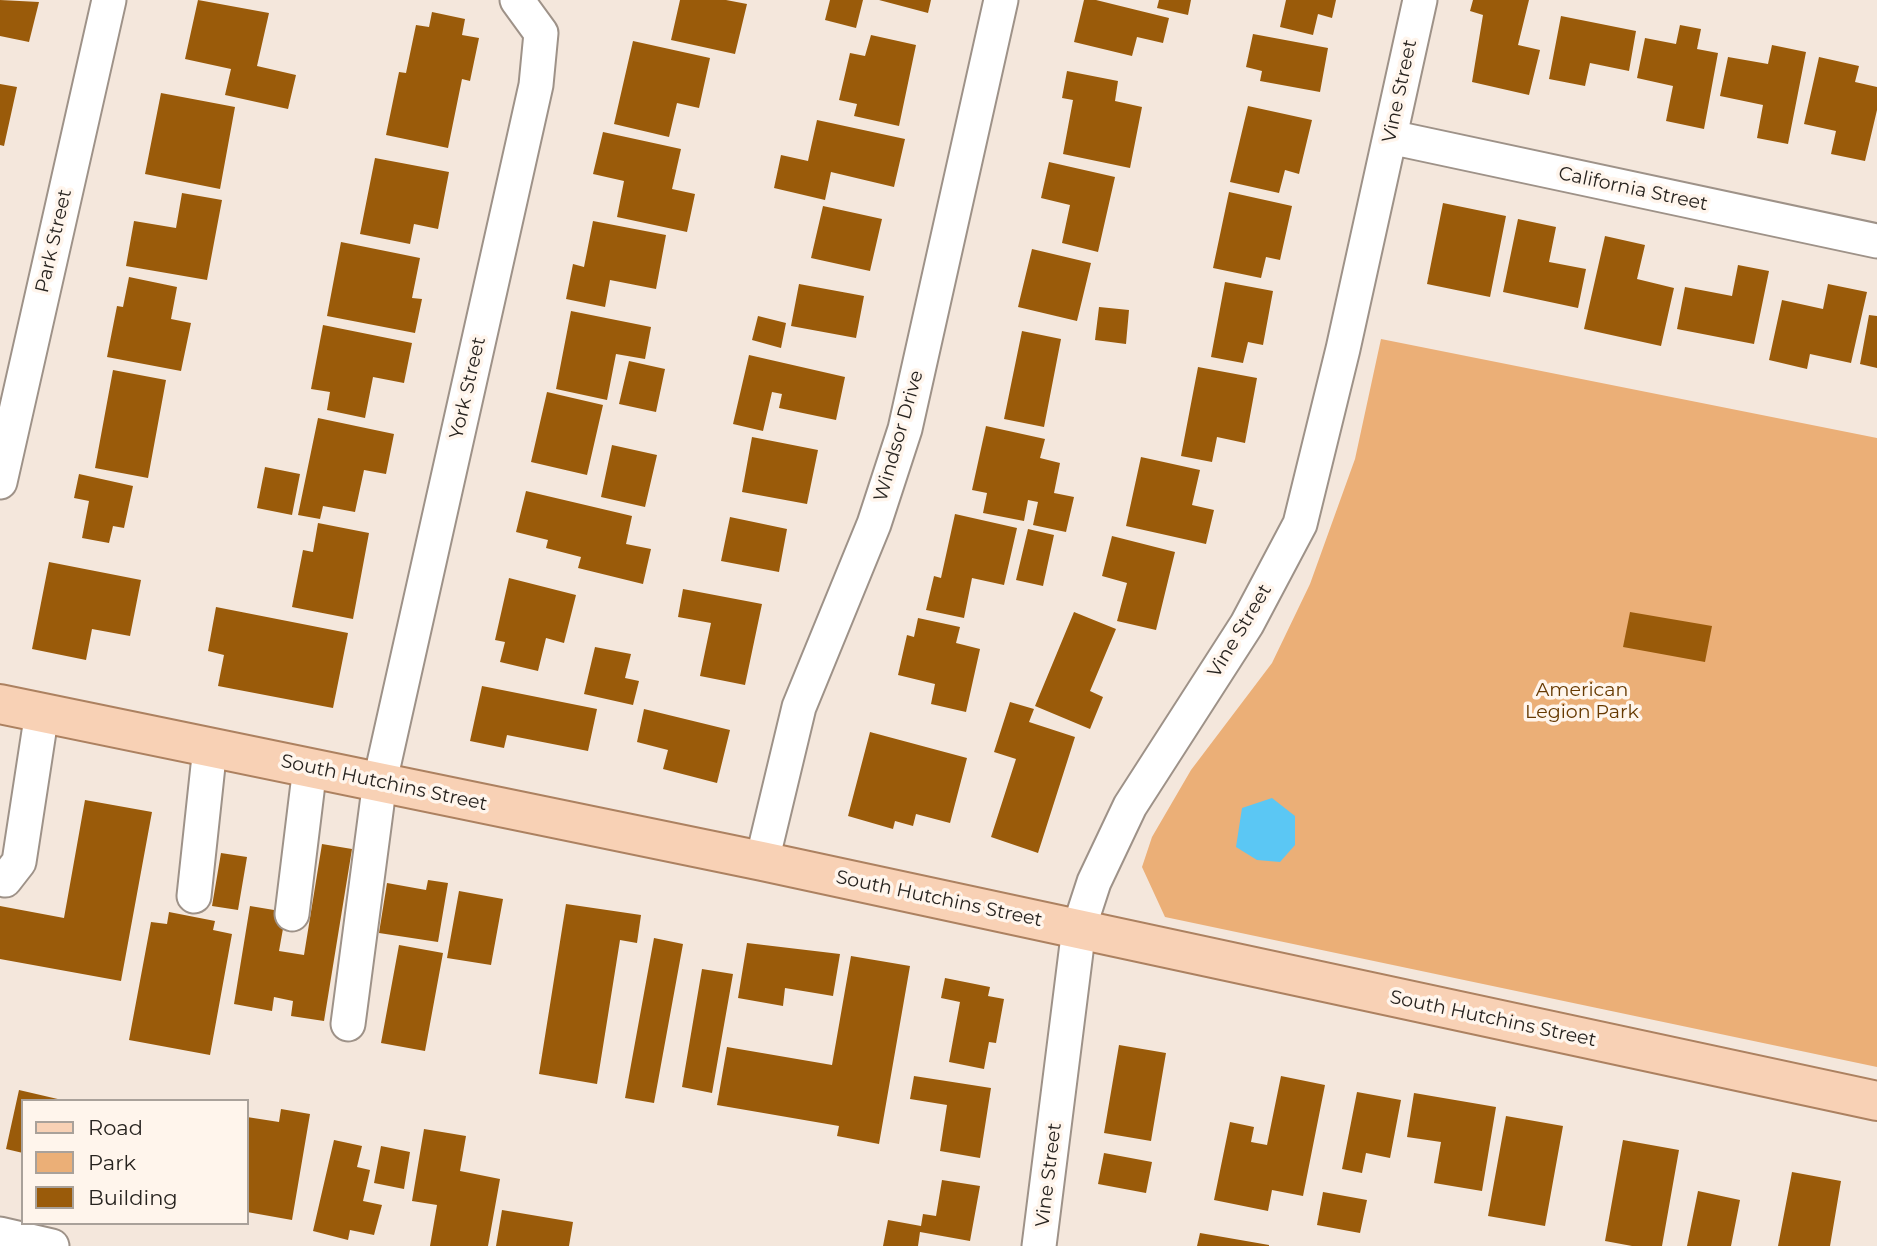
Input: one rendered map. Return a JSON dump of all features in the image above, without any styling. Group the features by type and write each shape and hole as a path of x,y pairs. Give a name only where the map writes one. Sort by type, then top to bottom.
{"main road":[{"name":"South Hutchins Street","path":"0,704 1079,928 1877,1101"}],"street":[{"name":"Park Street","path":"0,482 108,0"},
{"name":"York Street","path":"348,1024 380,781 536,85 541,33 517,0"},
{"name":"Windsor Drive","path":"762,861 799,707 874,524 905,429 1001,0"},
{"name":"Vine Street","path":"1040,1246 1079,928 1094,882 1130,806 1247,624 1300,524 1343,349 1420,0"},
{"name":"California Street","path":"1390,137 1877,241"},
{"path":"0,879 5,880 19,862 42,712"},
{"path":"194,896 210,747"},
{"path":"292,914 310,767"},
{"path":"0,1234 52,1246"}],"green space":[{"name":"American Legion Park","path":"1381,339 1877,438 1877,1067 1165,917 1142,867 1152,837 1191,770 1272,663 1310,584 1355,459"}],"water":[{"path":"1272,798 1295,816 1295,845 1280,862 1257,860 1236,847 1242,808"}],"building":[{"path":"0,0 39,2 29,42 0,36"},
{"path":"198,0 269,13 257,66 296,75 288,109 225,95 231,69 185,59"},
{"path":"680,0 726,0 747,4 735,54 671,40"},
{"path":"830,0 863,0 856,28 825,20"},
{"path":"879,0 931,0 928,13"},
{"path":"1084,0 1096,0 1169,18 1163,43 1137,37 1132,56 1074,42"},
{"path":"1159,0 1191,0 1188,15 1157,8"},
{"path":"1286,0 1336,0 1332,18 1318,14 1313,35 1280,27"},
{"path":"1473,0 1529,0 1518,45 1540,50 1529,95 1472,82 1483,15 1470,11"},
{"path":"432,12 465,19 462,35 479,38 470,81 462,79 448,148 386,135 399,72 406,73 416,25 429,27"},
{"path":"1561,16 1636,31 1629,71 1590,63 1585,86 1549,79"},
{"path":"1680,25 1701,29 1697,49 1718,53 1704,129 1666,121 1673,86 1637,78 1645,38 1676,44"},
{"path":"1253,34 1328,48 1320,92 1260,81 1262,71 1246,67"},
{"path":"871,35 916,45 899,126 854,116 857,104 839,100 850,53 865,56"},
{"path":"633,41 710,58 699,108 677,103 669,137 614,124"},
{"path":"1772,45 1806,52 1788,144 1757,138 1763,105 1720,96 1728,57 1768,64"},
{"path":"1819,57 1859,66 1855,82 1877,87 1877,110 1865,161 1831,154 1836,131 1804,124"},
{"path":"1067,71 1118,81 1115,101 1142,107 1130,168 1063,154 1073,100 1062,98"},
{"path":"0,84 17,87 4,146 0,145"},
{"path":"161,93 235,107 220,189 145,174"},
{"path":"1248,106 1312,120 1299,174 1285,170 1279,193 1230,182"},
{"path":"817,120 905,139 894,187 831,172 825,200 774,188 781,155 808,161"},
{"path":"603,132 681,149 672,189 695,194 687,232 617,217 624,181 593,174"},
{"path":"375,158 449,172 438,229 414,224 410,244 360,234"},
{"path":"1049,162 1115,177 1098,252 1062,243 1070,205 1041,198"},
{"path":"1229,192 1292,206 1280,260 1266,257 1261,278 1213,268"},
{"path":"182,193 222,200 207,280 126,266 134,221 176,228"},
{"path":"1443,203 1506,216 1490,297 1427,284"},
{"path":"823,206 882,219 870,271 811,258"},
{"path":"1518,219 1556,227 1549,262 1586,269 1578,308 1503,292"},
{"path":"593,221 666,235 656,289 610,280 605,307 566,299 573,264 584,267"},
{"path":"1605,236 1645,245 1637,279 1674,288 1661,346 1584,329"},
{"path":"341,242 420,258 412,298 422,299 415,333 327,316"},
{"path":"1032,249 1091,263 1077,321 1018,307"},
{"path":"1738,265 1769,271 1754,344 1677,329 1685,287 1732,296"},
{"path":"129,277 177,287 171,319 191,323 181,371 107,357 117,306 123,307"},
{"path":"1225,282 1273,291 1263,345 1248,342 1243,363 1211,357"},
{"path":"799,284 864,296 856,338 791,326"},
{"path":"1828,284 1867,292 1851,363 1810,354 1807,369 1769,360 1782,300 1823,309"},
{"path":"1099,307 1129,310 1126,344 1095,340"},
{"path":"571,311 651,327 645,359 616,354 607,400 556,389"},
{"path":"1869,315 1877,316 1877,368 1860,364"},
{"path":"758,316 786,323 781,348 752,340"},
{"path":"323,325 412,343 404,383 373,377 365,418 327,410 330,392 311,389"},
{"path":"1022,331 1061,339 1044,427 1004,419"},
{"path":"749,355 845,377 836,420 779,408 782,394 772,392 763,431 733,424"},
{"path":"629,361 665,369 656,412 619,404"},
{"path":"1198,367 1257,378 1245,443 1217,437 1212,462 1181,456"},
{"path":"113,370 166,380 148,478 95,468"},
{"path":"547,392 603,405 587,475 531,462"},
{"path":"318,418 394,434 386,474 364,470 355,512 323,506 320,519 298,515"},
{"path":"986,426 1045,439 1040,458 1060,463 1054,493 1074,497 1066,532 1033,525 1038,502 1028,500 1024,521 983,513 987,493 972,490"},
{"path":"752,437 818,450 807,504 742,492"},
{"path":"612,445 657,455 645,507 601,497"},
{"path":"1141,457 1200,470 1192,505 1214,510 1206,544 1126,526"},
{"path":"265,467 300,474 292,515 257,508"},
{"path":"79,474 133,486 124,528 113,526 109,543 82,538 89,501 74,498"},
{"path":"526,491 632,516 626,544 651,549 643,584 578,568 581,557 546,548 548,540 516,532"},
{"path":"955,514 1017,528 1004,585 972,578 964,618 926,610 934,576 941,578"},
{"path":"730,517 787,529 779,572 721,561"},
{"path":"318,523 369,533 353,619 292,607 303,550 313,552"},
{"path":"1028,529 1054,535 1043,586 1016,580"},
{"path":"1112,536 1175,552 1156,630 1117,621 1127,583 1102,576"},
{"path":"49,562 141,580 130,636 92,629 86,660 32,649"},
{"path":"509,578 576,595 564,643 546,638 538,671 500,662 505,642 495,640"},
{"path":"683,589 762,604 745,685 700,676 711,623 678,617"},
{"path":"216,607 348,633 333,708 218,686 224,655 208,651"},
{"path":"1074,612 1116,629 1090,691 1103,697 1090,729 1035,706"},
{"path":"1630,612 1712,626 1705,662 1623,647"},
{"path":"918,618 960,627 956,643 980,649 966,712 931,704 935,684 898,675 907,635 914,637"},
{"path":"595,647 631,654 625,678 639,681 633,705 584,694"},
{"path":"482,686 597,709 588,751 507,735 504,748 470,741"},
{"path":"1010,702 1034,709 1029,722 1075,737 1038,853 991,837 1016,759 994,752"},
{"path":"644,709 730,730 717,783 663,769 668,750 637,742"},
{"path":"870,732 967,758 950,823 916,814 913,826 895,821 893,829 848,816"},
{"path":"85,800 152,812 121,981 0,959 0,906 64,918"},
{"path":"322,844 352,849 324,1021 291,1016 293,1001 274,997 272,1011 234,1004 250,906 286,912 279,951 304,955"},
{"path":"221,853 247,857 238,910 212,906"},
{"path":"428,880 448,883 438,942 379,933 387,883 426,890"},
{"path":"459,891 503,899 491,965 447,958"},
{"path":"566,904 641,915 637,943 620,940 597,1084 539,1074"},
{"path":"169,912 215,921 213,930 232,934 210,1055 129,1040 151,922 167,924"},
{"path":"654,938 683,944 654,1103 625,1098"},
{"path":"747,943 840,954 833,996 785,988 783,1006 738,998"},
{"path":"399,945 443,953 425,1051 381,1043"},
{"path":"851,956 910,966 879,1144 837,1136 839,1126 717,1105 727,1047 832,1065"},
{"path":"702,969 733,974 712,1093 682,1087"},
{"path":"945,978 990,987 988,996 1004,999 996,1043 989,1042 984,1069 949,1062 960,1002 941,998"},
{"path":"1119,1045 1166,1053 1151,1141 1104,1133"},
{"path":"914,1076 991,1088 980,1158 940,1151 947,1105 910,1099"},
{"path":"1281,1076 1325,1085 1303,1196 1272,1190 1268,1211 1214,1200 1230,1122 1254,1127 1251,1142 1267,1145"},
{"path":"19,1090 58,1099 21,1099 21,1153 6,1149"},
{"path":"1357,1092 1401,1100 1390,1158 1366,1153 1362,1173 1342,1169"},
{"path":"1414,1093 1496,1107 1482,1191 1434,1183 1441,1142 1407,1137"},
{"path":"281,1109 310,1114 292,1220 248,1212 248,1117 279,1122"},
{"path":"1506,1116 1563,1126 1545,1226 1488,1216"},
{"path":"424,1129 466,1136 460,1171 500,1179 488,1246 430,1246 437,1205 412,1201"},
{"path":"334,1140 362,1146 357,1167 370,1170 363,1201 382,1205 374,1235 350,1230 348,1240 313,1231"},
{"path":"1623,1140 1679,1150 1662,1246 1632,1246 1605,1241"},
{"path":"381,1146 410,1152 404,1189 374,1183"},
{"path":"1104,1153 1152,1162 1146,1193 1098,1184"},
{"path":"1792,1172 1841,1181 1830,1246 1778,1246"},
{"path":"942,1180 980,1186 970,1241 920,1232 918,1246 883,1246 888,1220 921,1226 923,1214 936,1216"},
{"path":"1698,1191 1740,1200 1731,1246 1687,1246"},
{"path":"1323,1192 1367,1200 1360,1233 1317,1225"},
{"path":"502,1210 573,1222 569,1246 496,1246"},
{"path":"1200,1233 1269,1245 1269,1246 1197,1246"}]}
